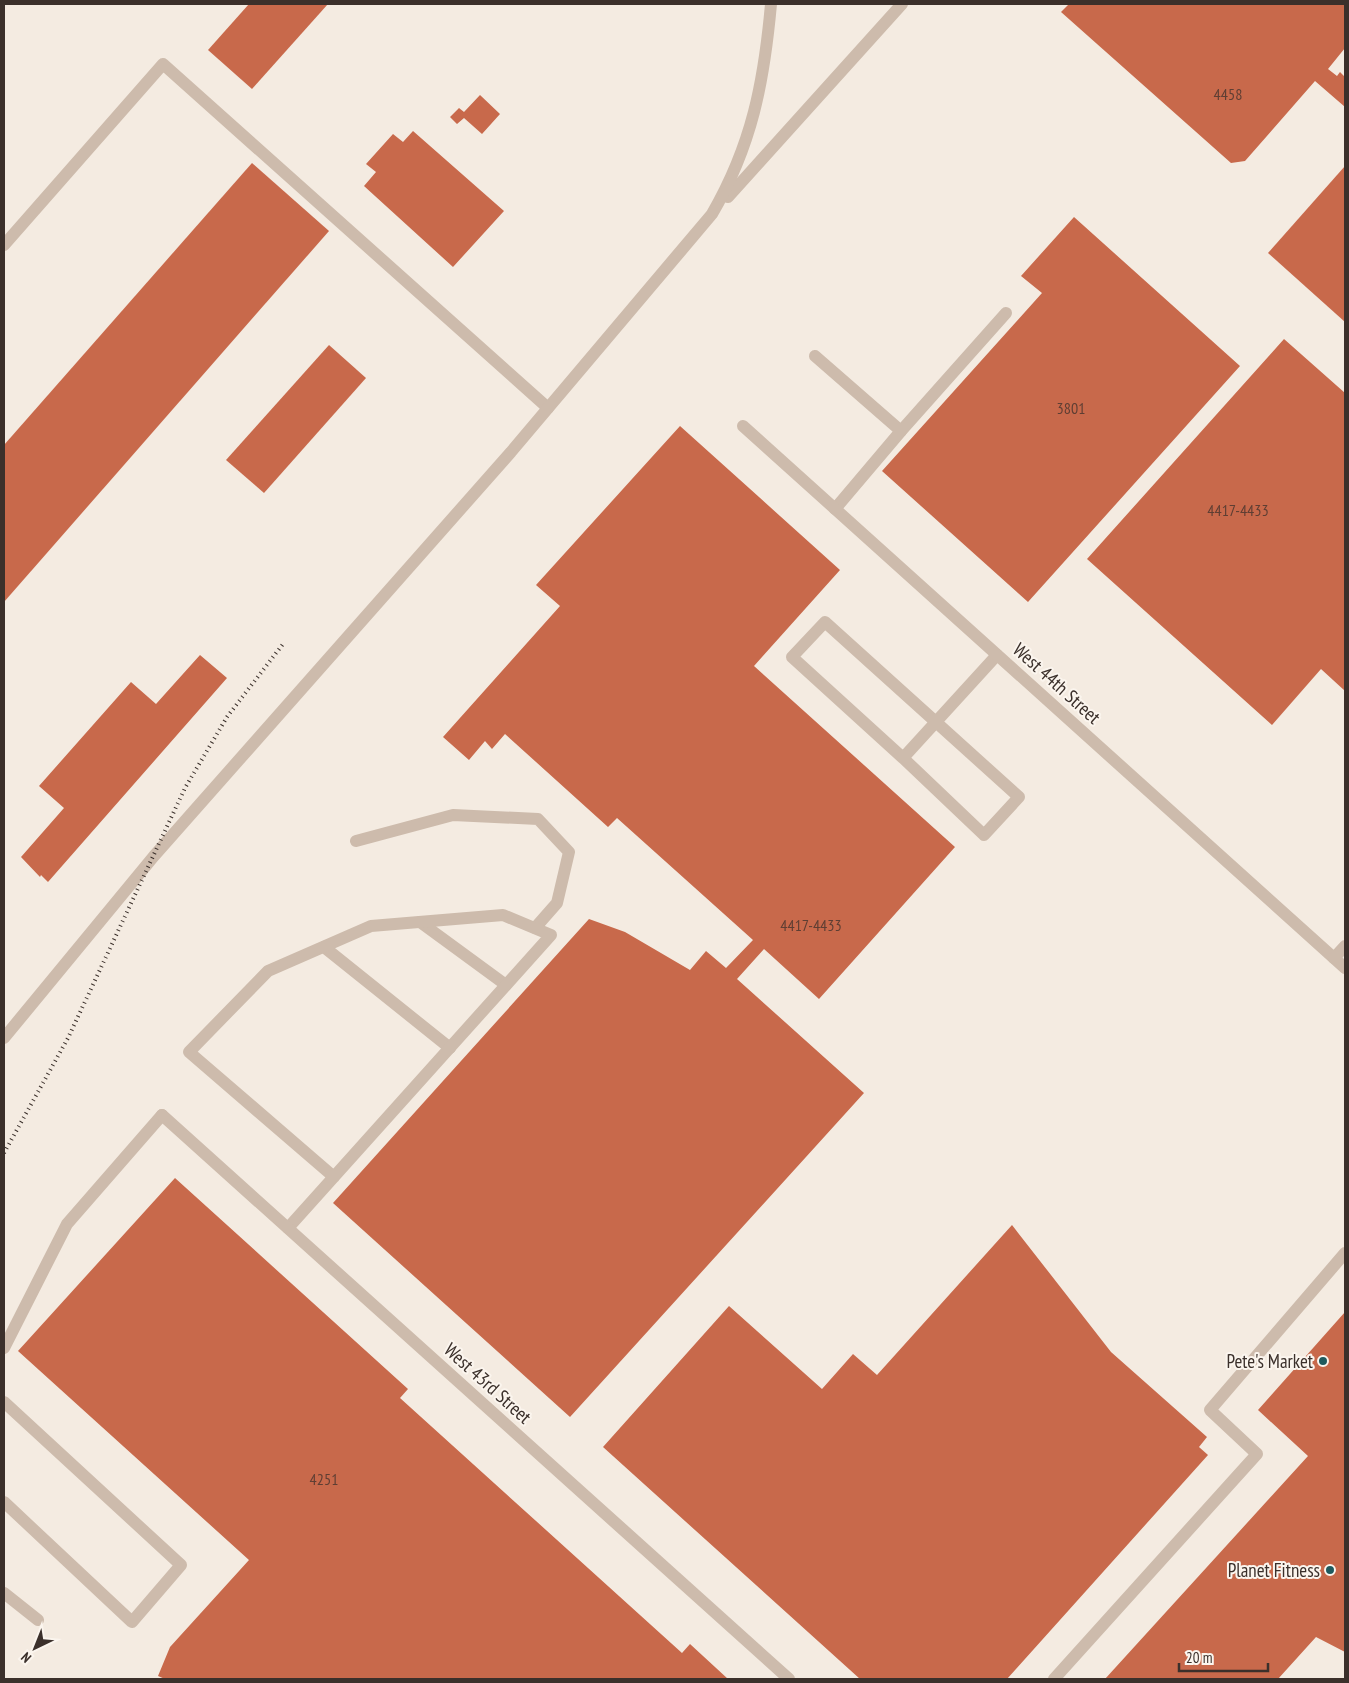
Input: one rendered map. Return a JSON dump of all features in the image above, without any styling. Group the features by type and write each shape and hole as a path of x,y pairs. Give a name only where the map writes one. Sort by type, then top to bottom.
{"street":[{"path":"712,214 731,181 754,118 766,56 771,4"},
{"path":"4,1038 154,856 548,408 712,214 902,4"},
{"path":"4,245 163,64 548,408"},
{"path":"835,509 901,430 1006,313"},
{"path":"815,356 901,430"},
{"name":"West 44th Street","path":"743,426 1345,968"},
{"path":"825,622 1018,797 984,836 903,758 792,657 825,622"},
{"path":"903,758 997,655"},
{"path":"356,841 453,815 538,819 569,852 557,903 536,928"},
{"path":"288,1228 334,1177 450,1048 551,935 503,915 371,926 268,971 189,1052 334,1177"},
{"path":"420,922 506,985"},
{"path":"1334,958 1345,946"},
{"path":"324,947 450,1048"},
{"name":"West 43rd Street","path":"4,1348 66,1224 162,1115 789,1679"},
{"path":"1054,1679 1257,1454 1210,1410 1345,1253"},
{"path":"4,1402 181,1565 132,1622 4,1502"},
{"path":"4,1593 38,1620"}],"building":[{"path":"249,4 328,4 252,89 208,50"},
{"path":"1069,4 1345,4 1345,48 1328,69 1337,76 1340,72 1345,77 1345,107 1315,81 1245,161 1231,163 1061,12"},
{"path":"480,95 500,114 482,134 464,118 457,124 450,117 459,108 464,112"},
{"path":"413,131 504,211 453,267 364,186 376,172 366,164 393,134 403,142"},
{"path":"252,163 329,231 4,602 4,445"},
{"path":"1345,166 1345,322 1268,253"},
{"path":"1074,217 1240,366 1028,602 882,471 1042,293 1021,276"},
{"path":"1284,339 1345,393 1345,691 1321,669 1272,725 1087,559"},
{"path":"329,345 366,378 264,493 226,460"},
{"path":"680,426 840,570 754,666 955,847 819,999 764,949 737,979 864,1093 570,1417 333,1203 589,919 625,932 690,970 706,951 726,968 753,940 617,818 608,827 505,734 492,749 485,741 469,760 443,737 560,606 536,585"},
{"path":"200,655 227,678 48,882 41,875 40,877 21,857 64,808 39,786 131,682 156,704"},
{"path":"175,1178 408,1389 400,1398 682,1653 690,1644 728,1679 165,1679 158,1676 170,1647 249,1560 18,1351"},
{"path":"1012,1225 1111,1352 1207,1437 1199,1447 1208,1455 1007,1679 860,1679 603,1447 729,1306 822,1389 853,1354 877,1375"},
{"path":"1345,1312 1345,1652 1316,1637 1278,1679 1105,1679 1308,1456 1258,1410"}],"railway":[{"path":"4,1153 68,1038 185,788 227,717 283,644"}],"place":[{"name":"Pete's Market","path":"1323,1361"},
{"name":"Planet Fitness","path":"1330,1570"}]}
